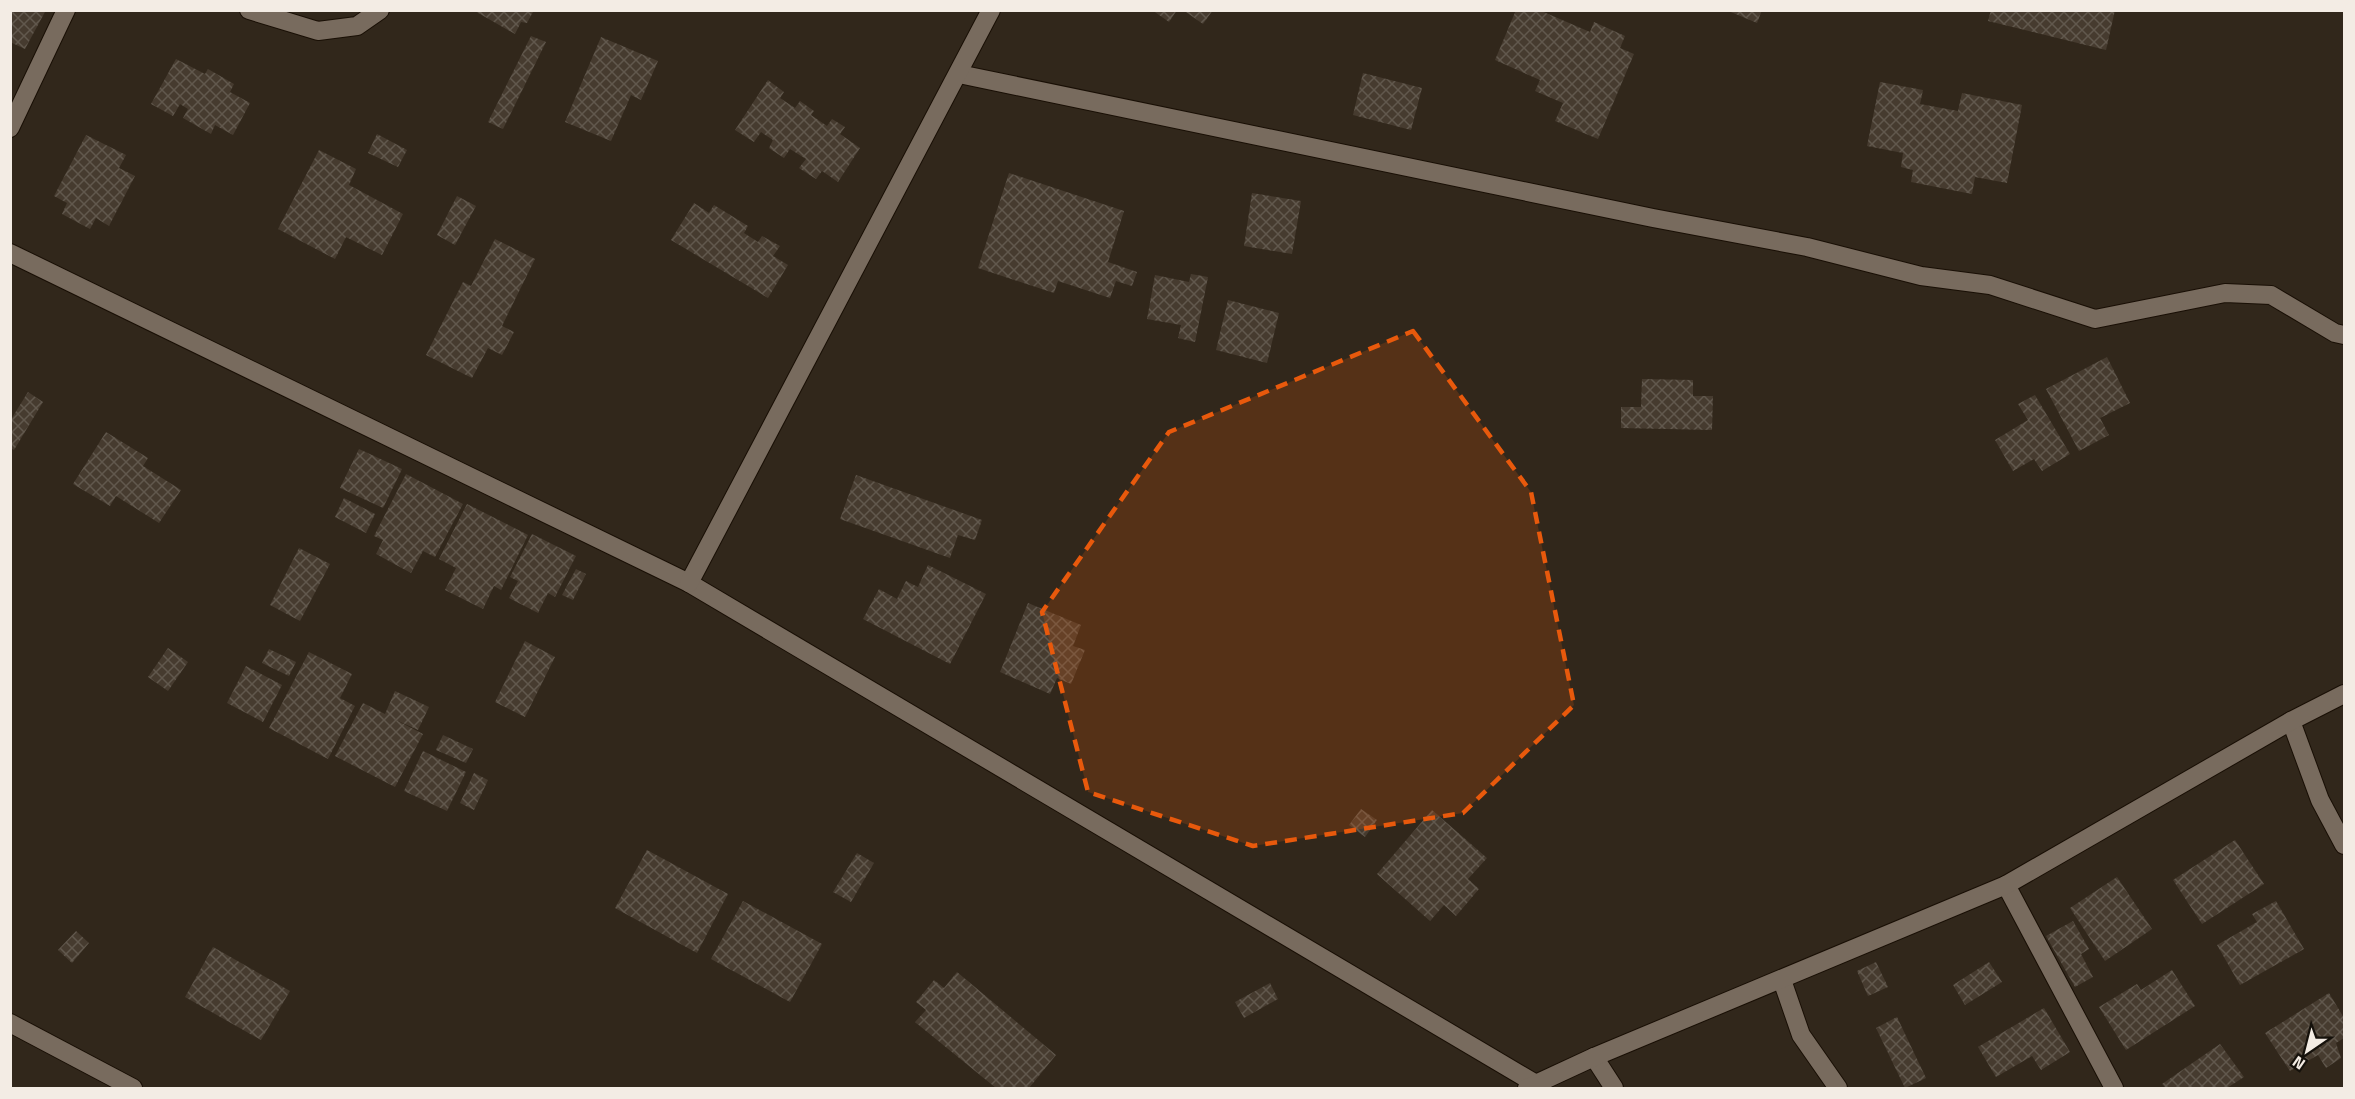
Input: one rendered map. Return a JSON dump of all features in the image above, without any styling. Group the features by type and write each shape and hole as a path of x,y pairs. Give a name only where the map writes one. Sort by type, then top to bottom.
{"street":[{"path":"10,128 66,10"},
{"path":"249,10 318,31 357,26 380,10"},
{"path":"689,583 992,10"},
{"path":"959,74 1807,248 1921,276 1990,285 2095,319 2225,292 2271,295 2335,333 2344,335"},
{"path":"10,253 689,583 1531,1086 1594,1057 2006,885 2291,721 2344,694"},
{"path":"2291,721 2320,800 2344,845"},
{"path":"2006,885 2114,1089"},
{"path":"1782,980 1801,1035 1838,1089"},
{"path":"10,1023 133,1089"},
{"path":"1594,1057 1614,1089"}],"highlighted area":[{"path":"1413,331 1531,492 1574,705 1463,813 1253,846 1088,792 1042,612 1169,432"}],"building":[{"path":"10,10 46,10 25,49 10,42"},
{"path":"473,10 534,10 527,23 521,22 515,34"},
{"path":"1152,10 1177,10 1169,22"},
{"path":"1183,10 1213,10 1203,24"},
{"path":"1516,10 1539,10 1590,32 1594,22 1625,36 1620,48 1634,54 1598,139 1555,121 1563,103 1535,91 1540,80 1495,60"},
{"path":"1726,10 1762,10 1757,23"},
{"path":"1991,10 2115,10 2106,50 1988,21"},
{"path":"531,36 546,42 503,129 488,122"},
{"path":"601,37 658,61 641,100 631,95 611,141 565,122"},
{"path":"176,59 205,74 208,69 234,84 230,92 250,103 233,135 215,125 211,134 183,118 188,109 180,104 173,116 151,104"},
{"path":"1363,73 1422,88 1411,130 1353,115"},
{"path":"768,80 784,92 780,98 795,108 800,101 814,111 811,115 827,126 832,119 845,127 840,134 860,148 838,182 822,171 816,179 799,168 806,159 790,149 784,158 769,148 773,140 761,132 754,142 735,130"},
{"path":"1880,82 1923,90 1920,104 1958,111 1962,93 2022,105 2007,183 1975,177 1972,194 1911,182 1913,170 1901,167 1903,153 1867,146"},
{"path":"377,134 407,150 398,167 368,153"},
{"path":"86,135 126,155 119,168 135,176 109,226 96,218 90,229 62,214 67,203 54,196"},
{"path":"319,150 356,169 349,185 403,214 382,255 346,237 335,259 278,229"},
{"path":"1009,173 1124,211 1108,262 1137,272 1132,286 1116,281 1110,298 1058,281 1054,293 978,268"},
{"path":"1252,193 1301,201 1292,254 1244,246"},
{"path":"457,196 476,206 455,245 437,235"},
{"path":"694,203 709,213 714,205 748,226 744,233 758,242 762,236 780,246 773,256 788,265 768,298 671,240"},
{"path":"495,239 535,259 502,326 514,332 502,355 488,348 472,378 426,355 463,282 471,286"},
{"path":"1191,274 1208,277 1195,342 1178,338 1181,325 1147,319 1155,275 1189,282"},
{"path":"1228,300 1279,313 1267,363 1216,350"},
{"path":"2107,357 2130,403 2100,418 2109,435 2079,451 2046,389"},
{"path":"1642,379 1693,380 1693,396 1713,396 1712,430 1621,428 1621,407 1641,407"},
{"path":"28,392 43,402 14,450 10,448 10,421"},
{"path":"2035,395 2070,454 2042,471 2034,459 2013,471 1995,440 2028,420 2018,404"},
{"path":"106,432 148,458 143,466 181,490 159,523 116,496 110,506 73,484"},
{"path":"359,449 402,469 383,508 340,488"},
{"path":"406,474 463,504 435,557 423,551 411,573 376,554 383,540 374,536"},
{"path":"856,475 982,520 975,540 958,535 950,558 840,519"},
{"path":"344,498 375,514 366,533 335,517"},
{"path":"467,504 528,535 501,590 494,586 483,609 445,590 456,568 439,559"},
{"path":"532,534 576,556 555,597 548,593 538,613 509,598 518,581 510,577"},
{"path":"299,548 330,564 300,621 270,605"},
{"path":"928,565 986,594 950,664 863,619 879,589 897,599 906,581 918,587"},
{"path":"576,569 586,574 573,600 562,595"},
{"path":"1028,603 1081,625 1073,646 1085,650 1071,684 1057,678 1050,694 1000,672"},
{"path":"525,641 555,657 525,717 495,702"},
{"path":"168,648 188,662 168,691 148,677"},
{"path":"269,649 296,662 289,676 262,663"},
{"path":"309,652 352,674 340,698 355,706 328,759 269,728"},
{"path":"246,666 282,685 263,722 227,703"},
{"path":"395,691 429,707 418,730 394,719 423,734 395,787 335,756 363,703 385,714"},
{"path":"443,735 473,749 466,763 436,750"},
{"path":"423,751 466,772 447,811 404,791"},
{"path":"474,773 488,780 474,810 460,803"},
{"path":"1361,809 1377,820 1365,837 1349,825"},
{"path":"1432,810 1487,858 1468,879 1479,889 1456,916 1444,905 1430,921 1377,874"},
{"path":"2235,840 2264,884 2202,924 2173,880"},
{"path":"647,850 728,894 697,953 615,908"},
{"path":"857,853 874,863 851,902 833,892"},
{"path":"2117,877 2152,929 2105,961 2070,908"},
{"path":"743,901 822,944 790,1002 711,959"},
{"path":"2276,901 2304,949 2240,985 2217,945 2257,922 2252,914"},
{"path":"2073,921 2089,949 2081,954 2093,977 2075,987 2046,936"},
{"path":"76,931 89,943 72,963 58,950"},
{"path":"213,947 290,991 261,1040 185,997"},
{"path":"1876,962 1888,987 1868,996 1857,971"},
{"path":"1989,962 2002,982 1965,1005 1953,985"},
{"path":"2172,970 2195,1006 2126,1050 2099,1007 2137,984 2141,990"},
{"path":"957,972 1056,1055 1029,1088 996,1088 915,1022 926,1010 916,1002 934,980 944,988"},
{"path":"1270,983 1278,999 1244,1018 1235,1002"},
{"path":"2329,993 2344,1018 2344,1038 2336,1043 2341,1058 2326,1068 2318,1055 2290,1071 2265,1033"},
{"path":"2044,1008 2070,1052 2041,1070 2032,1056 1996,1077 1978,1047"},
{"path":"1897,1017 1926,1078 1905,1088 1876,1028"},
{"path":"2220,1044 2244,1077 2227,1088 2166,1088 2162,1084"}]}
